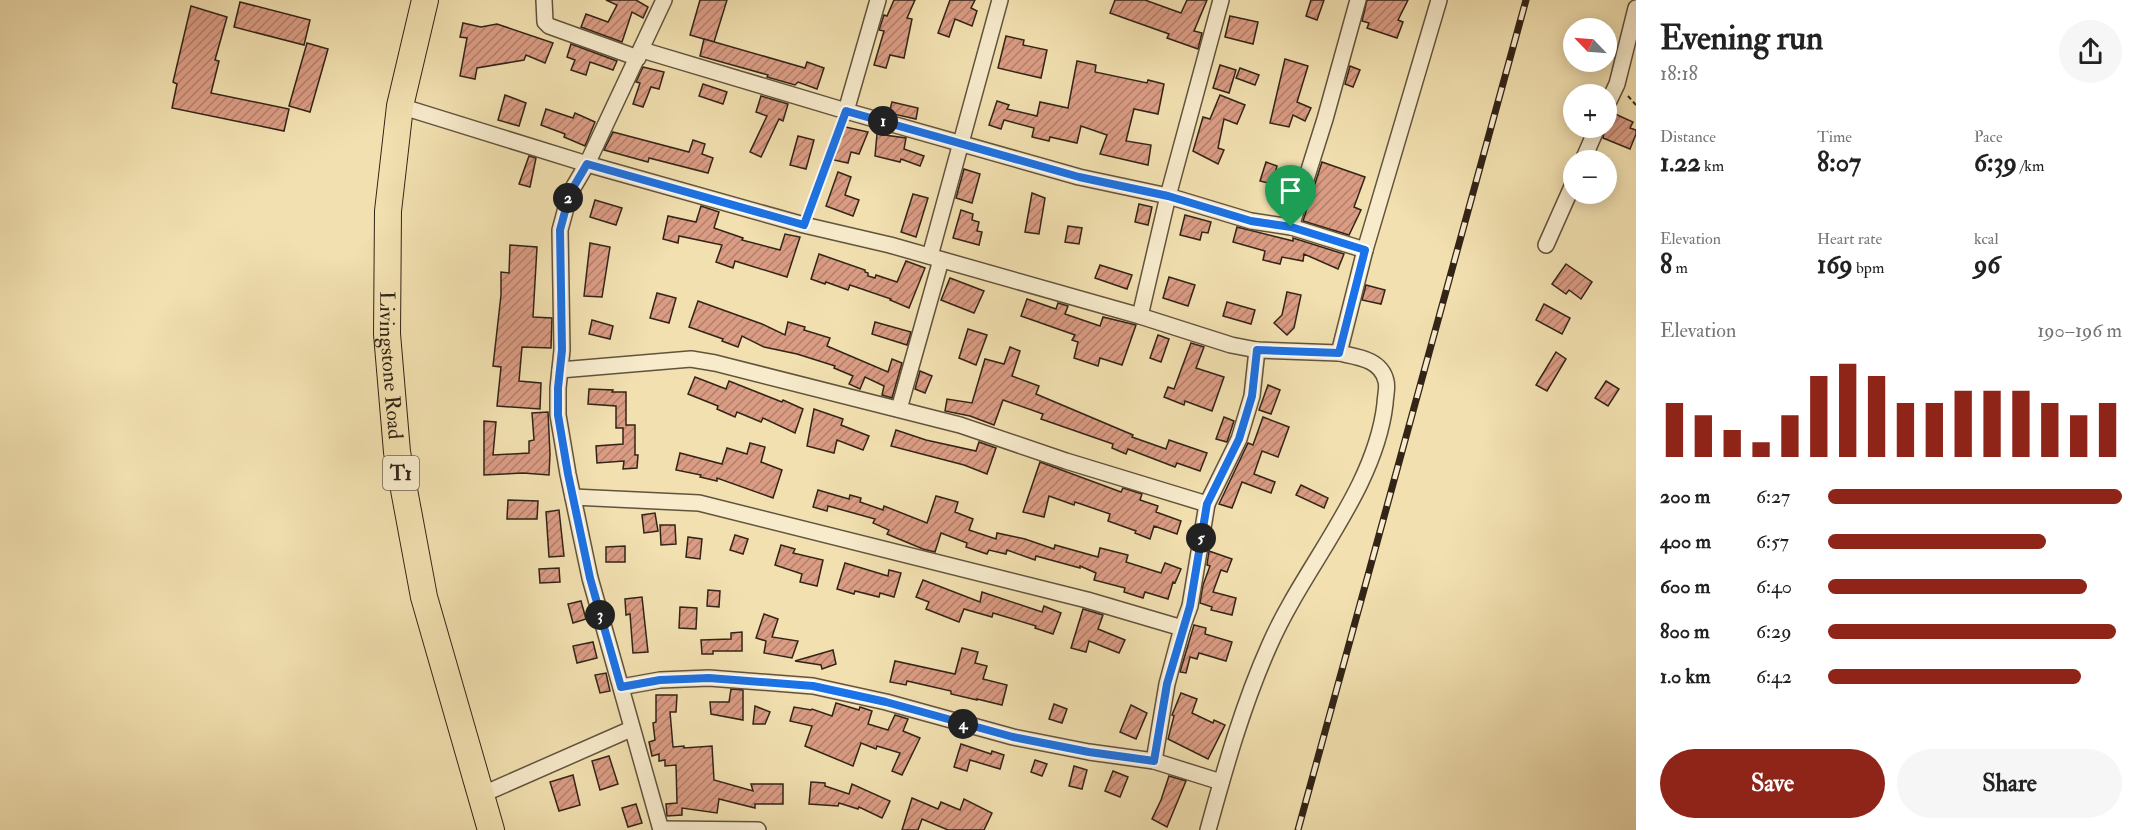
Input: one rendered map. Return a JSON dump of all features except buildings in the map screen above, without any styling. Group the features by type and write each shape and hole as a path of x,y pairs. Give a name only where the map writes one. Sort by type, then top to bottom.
{"highway":[{"name":"Livingstone Road","path":"424,0 400,106 388,211 387,334 397,452 424,597 491,830"}],"street":[{"path":"544,0 544,22 549,26 640,54 1079,177 1168,196 1251,221 1291,227 1365,250"},
{"path":"664,0 587,164 570,193 560,230 562,298 558,415 590,578 661,830 758,830"},
{"path":"846,111 878,0"},
{"path":"898,409 936,258 960,142 1000,0"},
{"path":"1140,316 1168,196 1221,0"},
{"path":"1291,227 1325,119 1358,0"},
{"path":"1339,353 1365,250 1439,0"},
{"path":"1617,84 1636,8"},
{"path":"400,106 587,164 804,225 936,258 1140,316 1231,345 1257,350 1339,353 1363,358 1377,365 1383,372 1387,383 1380,432 1357,489 1290,602 1270,642 1257,673 1221,782 1208,830"},
{"path":"1546,244 1564,204"},
{"path":"1154,761 1167,684 1190,606 1207,504 1239,439 1252,396 1257,350"},
{"path":"560,370 691,358 781,378 960,425 1066,461 1207,504"},
{"path":"573,497 699,503 1088,600 1182,628"},
{"path":"621,687 660,680 709,678 813,686 886,702 1013,737 1089,752 1154,761 1221,782"},
{"path":"481,795 631,729"}],"path":[{"path":"804,225 846,111"}],"railway":[{"path":"1298,830 1526,0"}],"route":[{"path":"846,111 1079,177 1168,196 1251,221 1291,227 1365,250 1339,353 1257,350 1252,396 1239,439 1207,504 1190,606 1167,684 1154,761 1089,752 1013,737 886,702 813,686 709,678 660,680 621,687 590,578 558,415 562,350 560,230 570,193 587,164 804,225 846,111"}]}
